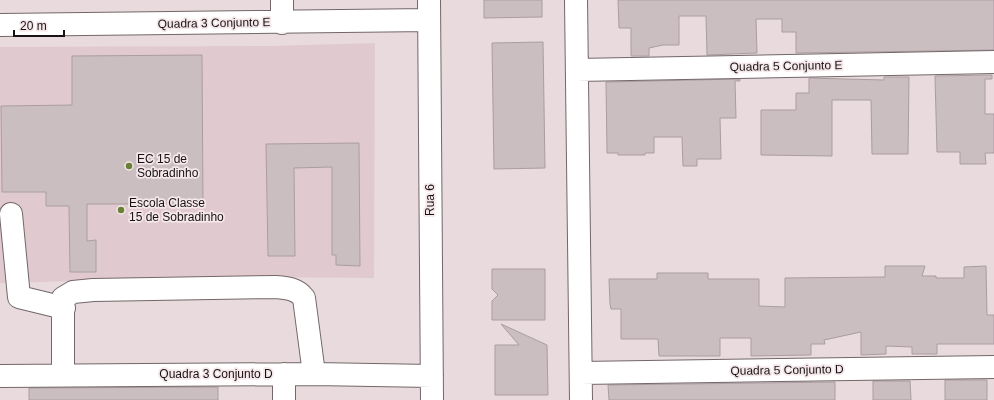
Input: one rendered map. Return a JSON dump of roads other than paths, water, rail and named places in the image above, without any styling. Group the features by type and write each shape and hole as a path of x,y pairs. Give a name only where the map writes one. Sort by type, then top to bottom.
{"street":[{"path":"282,0 282,23"},
{"path":"576,0 581,400"},
{"name":"Quadra 3 Conjunto E","path":"0,25 282,23 429,10"},
{"name":"Rua 6","path":"429,10 432,400"},
{"name":"Quadra 5 Conjunto E","path":"577,70 994,62"},
{"path":"11,214 19,297 64,308"},
{"path":"63,375 63,298 73,292 287,288 299,292 304,298 314,374"},
{"name":"Quadra 5 Conjunto D","path":"581,373 994,367"},
{"path":"284,374 284,400"},
{"name":"Quadra 3 Conjunto D","path":"0,376 314,374 432,376"}],"place":[{"name":"EC 15 de Sobradinho","path":"129,166"},
{"name":"Escola Classe 15 de Sobradinho","path":"121,210"}]}
